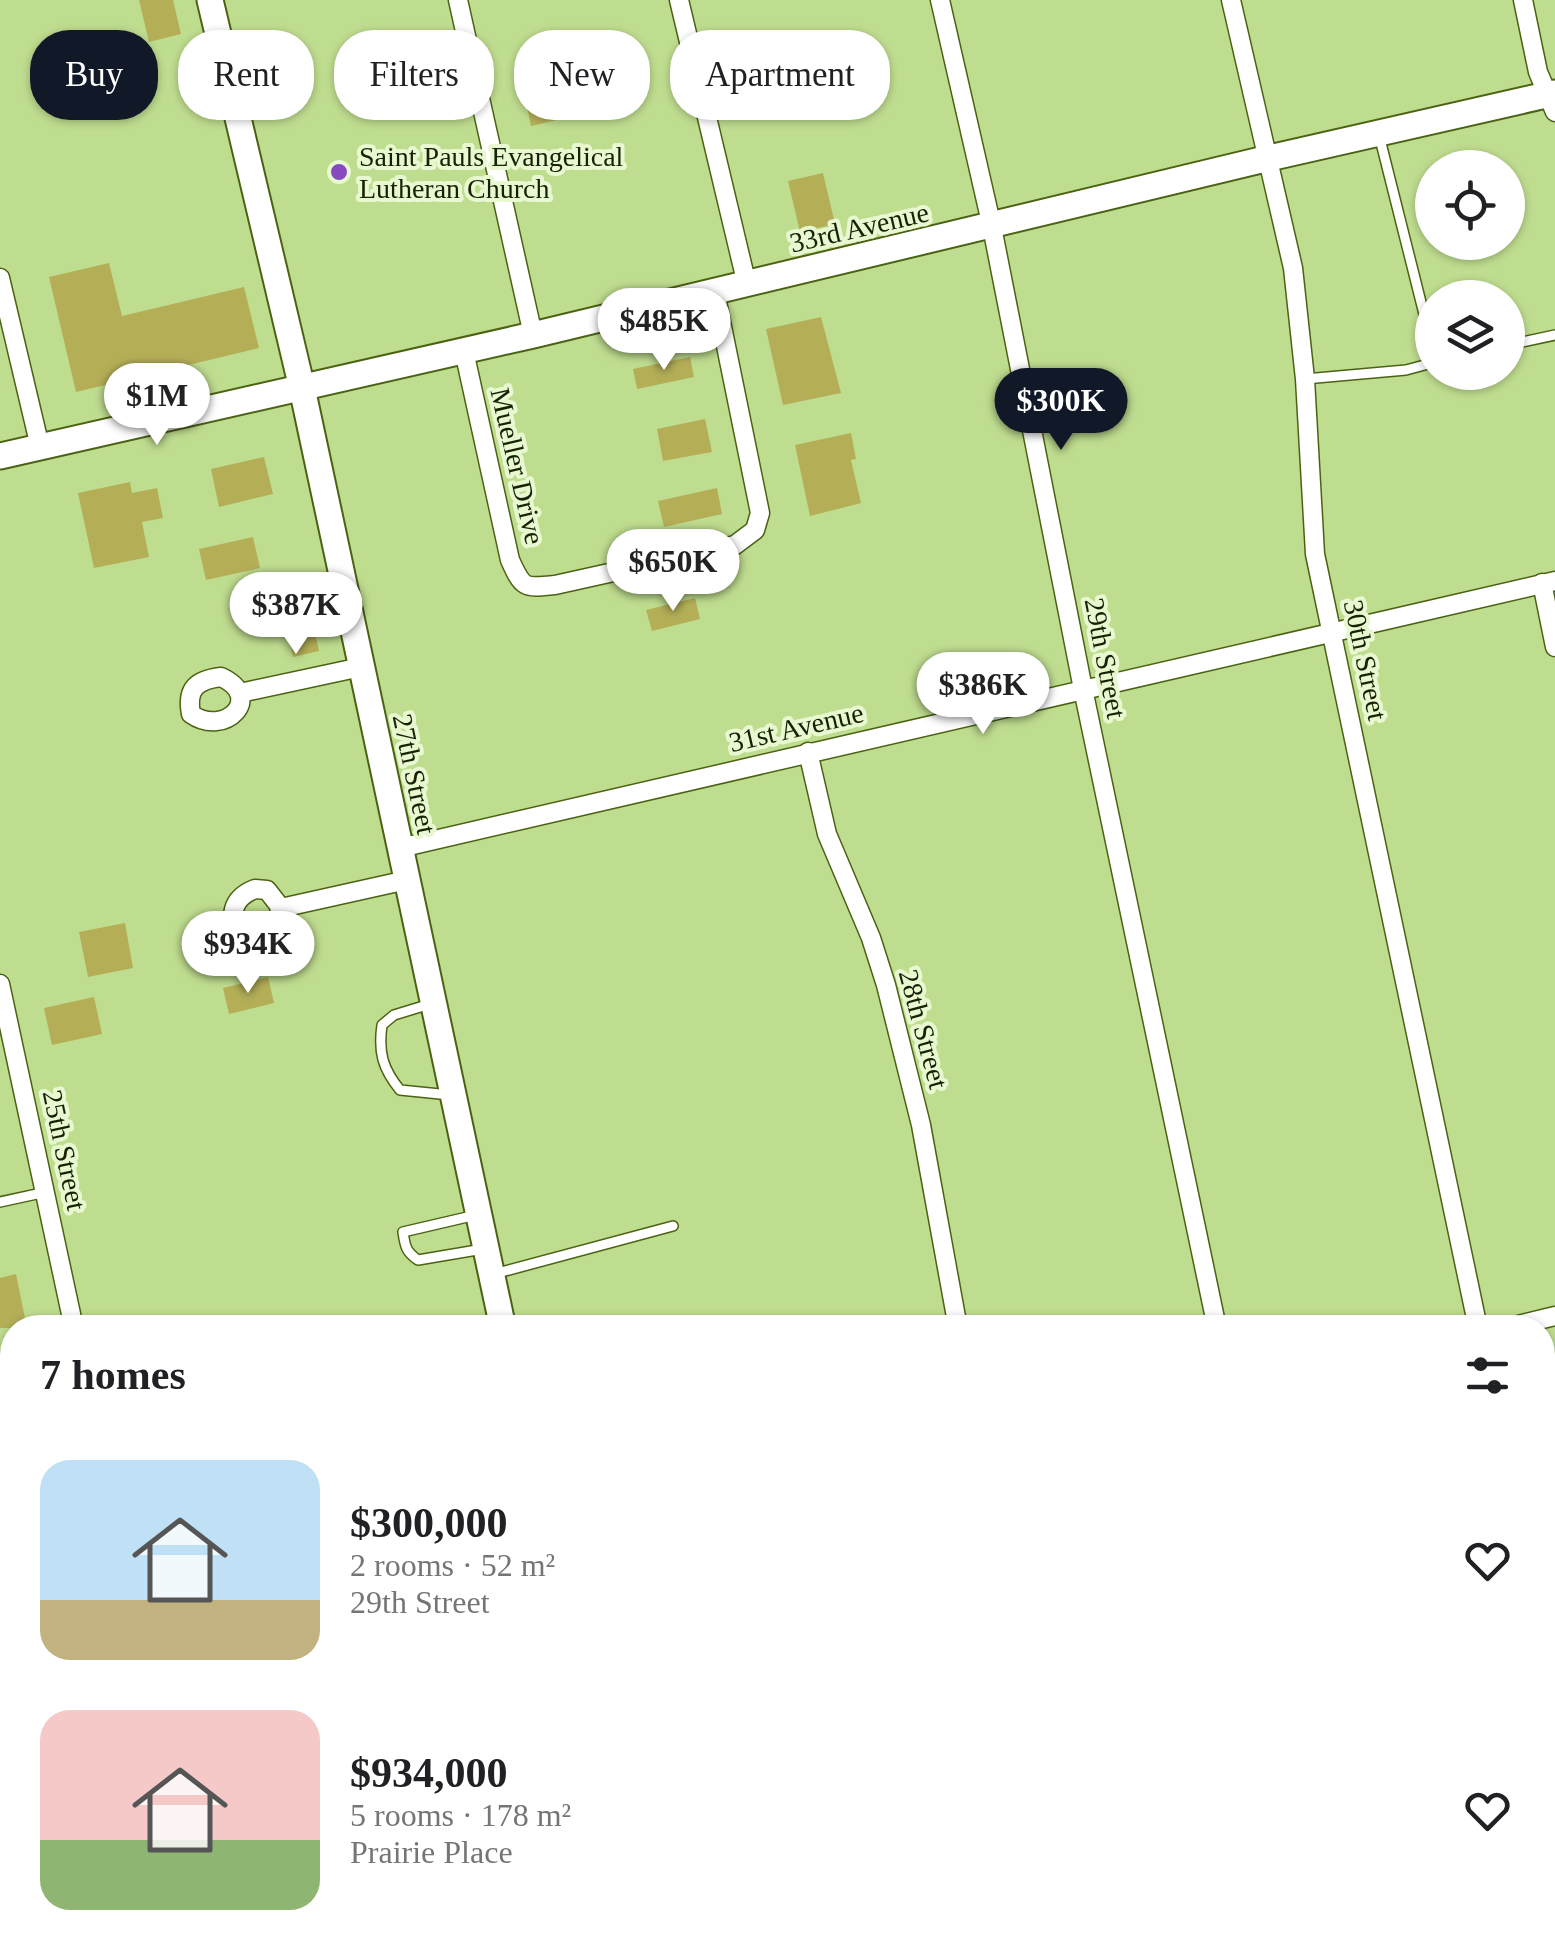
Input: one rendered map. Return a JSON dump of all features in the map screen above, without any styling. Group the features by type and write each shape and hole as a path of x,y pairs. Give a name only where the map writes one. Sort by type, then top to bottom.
{"main road":[{"name":"27th Street","path":"210,0 302,388 500,1315"},
{"name":"33rd Avenue","path":"0,456 533,335 1268,158 1552,100"}],"street":[{"path":"458,0 533,335"},
{"path":"679,0 748,284"},
{"name":"29th Street","path":"940,0 992,227 1214,1315"},
{"name":"30th Street","path":"1231,0 1293,268 1305,379 1315,554 1475,1315"},
{"path":"1523,0 1538,72 1552,100"},
{"path":"0,278 40,447"},
{"name":"Mueller Drive","path":"464,351 510,560 520,582 530,588 555,585 735,545 755,530 760,513 714,292"},
{"path":"1549,582 1555,647"},
{"name":"31st Avenue","path":"400,848 1549,582"},
{"path":"240,693 361,667"},
{"name":"28th Street","path":"808,752 827,834 871,938 886,985 921,1124 956,1315"},
{"path":"282,908 407,880"},
{"name":"25th Street","path":"0,984 71,1315"}],"lane":[{"path":"1379,133 1416,280"},
{"path":"1525,342 1555,334"},
{"path":"1305,379 1415,368"},
{"path":"433,1003 394,1015 382,1025 380,1056 386,1073 400,1090 453,1095"},
{"path":"0,1202 46,1192"},
{"path":"478,1215 403,1232 404,1243 408,1253 418,1260 486,1248"},
{"path":"491,1274 673,1226"}],"building":[{"path":"139,0 173,0 178,35 158,40 158,30 146,30"},
{"path":"530,120 557,120 531,126"},
{"path":"823,173 835,224 800,232 788,181"},
{"path":"109,263 122,316 244,287 259,348 76,392 49,277"},
{"path":"821,317 841,393 783,405 766,329"},
{"path":"690,357 694,377 637,389 633,369"},
{"path":"705,419 712,452 663,461 657,429"},
{"path":"851,433 856,459 851,460 861,503 810,516 795,445"},
{"path":"264,457 273,494 219,507 211,469"},
{"path":"130,482 132,493 157,488 163,518 142,522 149,557 94,568 78,493"},
{"path":"717,488 722,514 664,527 658,501"},
{"path":"253,537 260,568 206,580 199,549"},
{"path":"695,598 700,619 652,631 646,610"},
{"path":"308,602 319,651 293,657 282,608"},
{"path":"125,923 133,968 88,977 79,932"},
{"path":"268,977 274,1003 229,1014 223,988"},
{"path":"94,997 102,1034 52,1045 44,1008"},
{"path":"16,1274 24,1315 0,1315 0,1278"}],"place":[{"name":"Saint Pauls Evangelical Lutheran Church","path":"339,172"}]}
